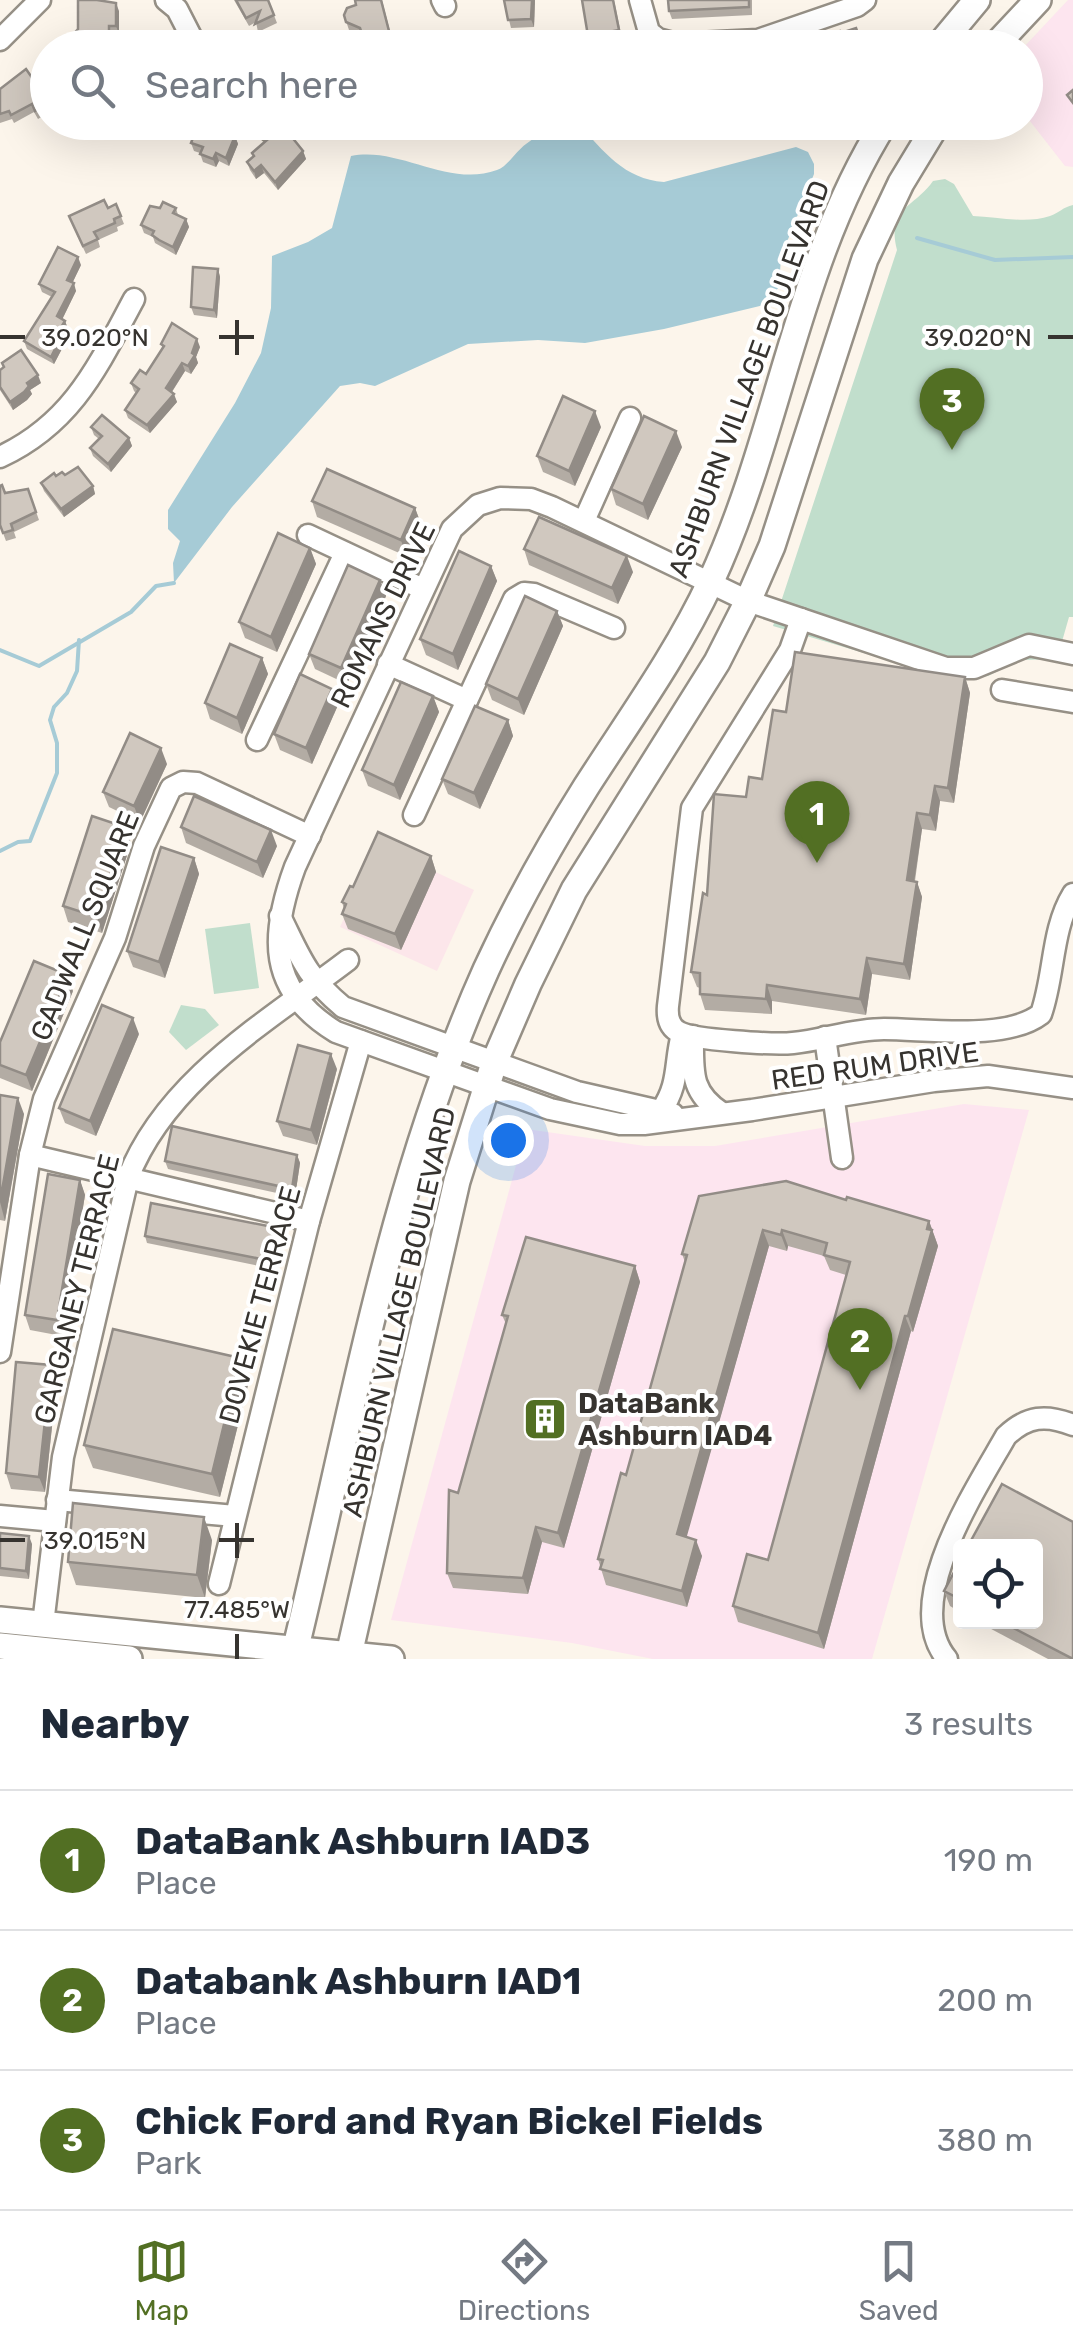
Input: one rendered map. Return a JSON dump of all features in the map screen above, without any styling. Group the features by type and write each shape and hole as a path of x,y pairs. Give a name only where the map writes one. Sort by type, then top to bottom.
{"main road":[{"path":"952,30 977,0"},
{"path":"1010,30 1038,0"},
{"name":"ASHBURN VILLAGE BOULEVARD","path":"295,1654 385,1269 422,1140 451,1060 506,928 541,862 660,673 710,583 742,500 825,243 875,140"},
{"name":"ASHBURN VILLAGE BOULEVARD","path":"348,1656 457,1181 490,1074 574,890 717,662 748,601 772,546 866,259 901,182 927,140"},
{"path":"0,1620 295,1654 391,1659"},
{"path":"0,1646 129,1659"}],"street":[{"path":"0,40 40,0"},
{"path":"166,0 177,9 188,30"},
{"path":"640,0 648,30"},
{"path":"787,30 857,6 864,0"},
{"path":"0,457 40,434 78,397 134,299"},
{"path":"584,521 630,418"},
{"name":"ROMANS DRIVE","path":"296,998 281,969 276,934 295,867 452,529 478,505 517,497 552,507 748,601 946,668 974,668 1029,644 1073,654"},
{"path":"308,535 423,589"},
{"path":"258,740 346,554"},
{"path":"414,816 514,598 524,592 534,594 614,628"},
{"path":"801,619 790,650 692,808 667,1017 673,1028 688,1035 790,1043 882,1028 1014,1028 1040,1014 1048,994 1061,913 1073,894"},
{"path":"388,664 467,700"},
{"path":"1002,690 1073,702"},
{"name":"GADWALL SQUARE","path":"0,1352 30,1155 44,1099 114,938 144,846 171,788 183,782 197,783 310,836"},
{"path":"280,916 316,984 344,1007 451,1060"},
{"name":"GARGANEY TERRACE","path":"43,1624 63,1457 128,1178 152,1128 170,1107 222,1058 348,960"},
{"path":"296,998 320,1022 361,1041 451,1060"},
{"path":"661,1111 677,1082 678,1051 688,1035"},
{"path":"688,1035 694,1081 704,1101 722,1113"},
{"path":"825,1037 842,1158"},
{"name":"DOVEKIE TERRACE","path":"219,1584 309,1221 361,1041"},
{"name":"RED RUM DRIVE","path":"451,1060 490,1074 685,1116"},
{"name":"RED RUM DRIVE","path":"490,1074 550,1109 620,1124 644,1124 934,1080 988,1076 1073,1088"},
{"path":"30,1155 309,1221"},
{"path":"947,1659 934,1639 932,1608 951,1535 1006,1436 1018,1424 1037,1417 1073,1426"},
{"path":"0,1516 56,1511 235,1516"}],"shaded area":[{"path":"1068,0 1073,0 1073,167 1065,166 1043,138 1043,30 1040,30"},
{"path":"378,845 474,890 437,971 340,927"},
{"path":"964,1104 1029,1110 872,1659 653,1659 572,1643 391,1620 526,1129 645,1146 715,1146"}],"green space":[{"path":"945,179 954,184 973,216 1032,220 1073,205 1073,617 1069,617 1057,659 1020,660 988,676 955,680 773,626 897,250 895,225 933,181"},
{"path":"250,923 259,988 214,994 205,929"},
{"path":"181,1005 205,1009 219,1025 186,1050 169,1032"}],"water":[{"path":"532,140 593,140 626,170 664,182 796,147 808,152 814,174 781,257 779,287 764,305 664,329 585,343 538,340 468,344 375,386 340,386 232,507 174,583 173,563 180,541 168,529 168,510 235,403 261,353 271,308 272,256 332,228 351,156 387,156 442,171 479,174 501,168"}],"building":[{"path":"78,0 116,3 116,26 109,26 109,30 78,29"},
{"path":"236,0 268,0 274,15 255,24 260,11 246,18"},
{"path":"355,0 381,0 389,30 361,30 346,22 347,8 356,5"},
{"path":"504,0 532,0 531,19 508,20"},
{"path":"582,0 613,0 619,30 587,30"},
{"path":"668,0 749,0 749,7 669,11"},
{"path":"26,69 30,75 30,105 11,115 9,111 0,114 0,89"},
{"path":"233,140 226,158 216,153 213,159 200,154 203,147 191,143"},
{"path":"267,140 294,140 303,151 275,182 261,165 254,171 247,162 254,156 252,153"},
{"path":"104,200 108,208 116,204 121,216 94,232 98,239 83,246 69,216"},
{"path":"163,202 186,219 173,247 141,225 150,206 160,208"},
{"path":"58,247 78,257 67,280 74,283 57,316 65,321 51,357 24,341 55,292 39,284"},
{"path":"193,267 218,269 214,310 191,307"},
{"path":"172,323 197,339 192,353 195,355 188,366 182,363 166,388 174,394 147,425 125,410 139,389 131,383 140,370 146,374 164,346 161,344"},
{"path":"21,350 38,375 10,402 0,387 0,370 4,367 2,363"},
{"path":"563,396 595,411 569,471 537,456"},
{"path":"102,415 129,438 108,464 90,448 102,436 91,427"},
{"path":"644,416 676,431 643,504 611,489"},
{"path":"78,467 93,486 61,509 41,483 54,473 65,475"},
{"path":"327,469 415,508 401,540 312,501"},
{"path":"2,485 5,493 28,489 36,512 11,524 13,530 3,533 0,525"},
{"path":"539,517 627,556 612,588 524,549"},
{"path":"278,533 310,548 271,637 239,622"},
{"path":"459,551 491,566 453,654 420,639"},
{"path":"348,565 380,580 341,668 309,654"},
{"path":"525,596 557,611 518,699 486,684"},
{"path":"230,644 262,658 237,718 205,703"},
{"path":"795,652 965,677 948,788 935,786 930,815 917,813 907,880 917,882 904,964 867,958 860,999 767,985 766,999 700,994 700,973 691,972 703,893 707,895 714,794 746,797 749,777 762,779 773,710 786,712"},
{"path":"300,674 332,689 306,748 274,734"},
{"path":"401,682 433,696 394,785 362,770"},
{"path":"475,706 508,720 474,793 442,779"},
{"path":"130,733 161,748 134,806 103,792"},
{"path":"194,796 271,830 257,862 181,827"},
{"path":"92,816 125,827 97,917 63,906"},
{"path":"378,832 431,856 395,934 342,914 346,904 342,902"},
{"path":"161,847 194,858 159,962 127,951"},
{"path":"34,961 68,975 26,1075 0,1065 0,1042"},
{"path":"102,1005 133,1018 90,1121 59,1108"},
{"path":"298,1045 331,1054 311,1130 277,1121"},
{"path":"0,1095 18,1098 0,1202"},
{"path":"172,1126 297,1155 292,1189 165,1161"},
{"path":"48,1174 80,1180 57,1320 25,1315"},
{"path":"786,1181 929,1221 927,1229 932,1230 818,1633 733,1606 747,1554 768,1560 850,1262 824,1255 827,1243 782,1230 781,1235 763,1230 677,1534 696,1540 682,1591 600,1569 603,1560 598,1559 621,1473 626,1475 687,1255 682,1254 699,1196"},
{"path":"151,1203 278,1228 271,1261 145,1236"},
{"name":"DataBank Ashburn IAD4","path":"526,1237 635,1266 558,1533 536,1527 523,1578 447,1573 449,1490 458,1493 508,1316 502,1315"},
{"path":"113,1329 240,1358 212,1474 84,1445"},
{"path":"16,1362 51,1365 39,1477 6,1473"},
{"path":"1002,1484 1073,1522 1073,1659 1015,1629 1043,1629 1043,1539 972,1539"},
{"path":"73,1503 204,1517 197,1575 68,1562"},
{"path":"0,1533 29,1536 26,1571 0,1568"},
{"path":"953,1574 953,1596 944,1591"}],"waterway":[{"path":"917,238 995,260 1073,257"},
{"path":"0,650 39,666 131,612 156,586 174,583"},
{"path":"0,851 30,841 57,773 57,743 50,720 77,671 79,640"}],"place":[{"name":"Chick Ford and Ryan Bickel Fields","path":"952,450"},
{"name":"DataBank Ashburn IAD3","path":"817,863"},
{"name":"Databank Ashburn IAD1","path":"860,1390"},
{"name":"DataBank Ashburn IAD4","path":"545,1419"}]}
